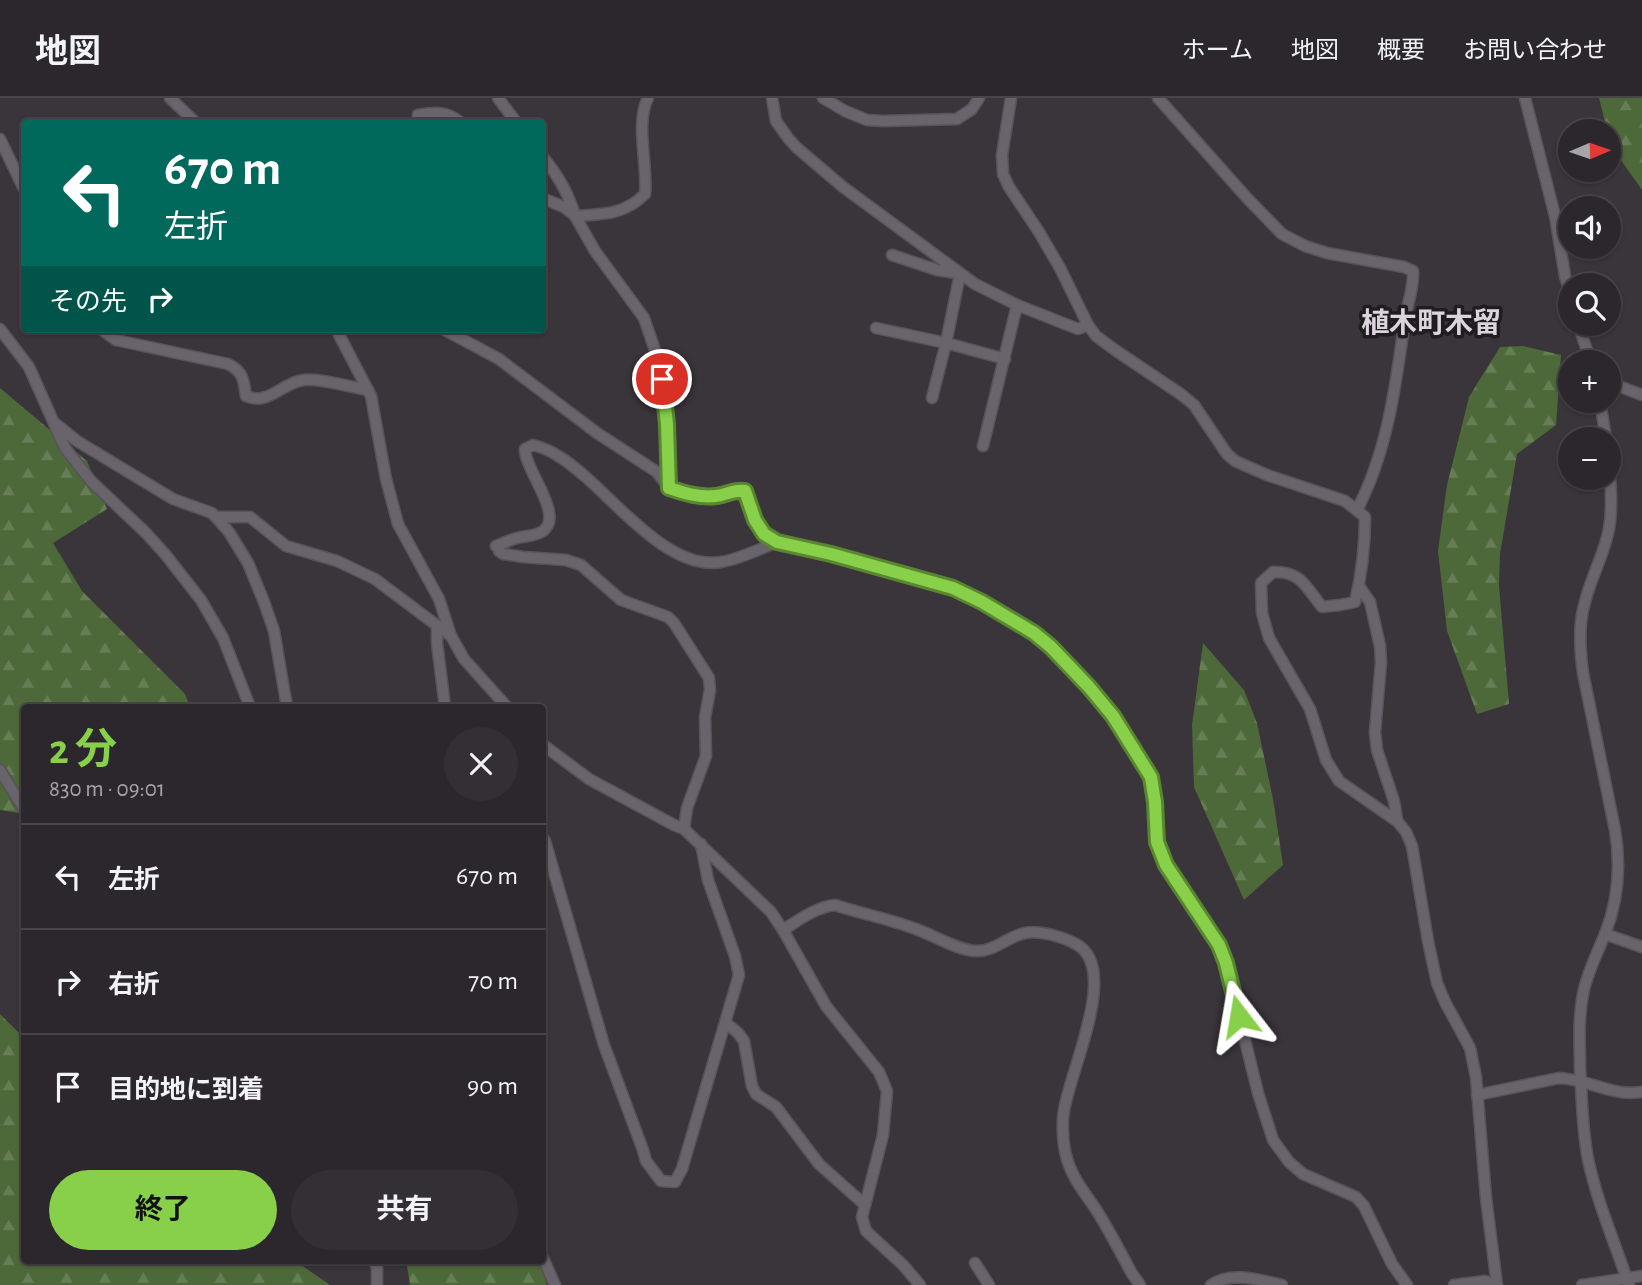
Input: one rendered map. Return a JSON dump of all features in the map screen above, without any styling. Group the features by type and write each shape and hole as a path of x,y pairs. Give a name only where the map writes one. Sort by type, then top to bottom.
{"street":[{"path":"170,98 192,119"},
{"path":"498,98 514,119"},
{"path":"546,200 575,216 613,214 629,207 645,194 643,120 648,98"},
{"path":"772,98 776,121 796,146 843,187 960,274 1017,304 1078,329 1088,325"},
{"path":"823,98 867,120 883,121 957,119 972,109 979,98"},
{"path":"1011,98 1002,156 1003,174 1060,268 1096,336 1194,405 1227,454 1235,461 1267,475 1345,501 1365,517 1365,545 1355,601 1322,607 1295,575 1289,572 1273,572 1261,583 1262,613 1269,638 1310,709 1330,768 1339,781 1396,820 1406,832 1412,846 1437,982 1470,1048 1476,1077 1496,1285 1485,1281 1454,1285"},
{"path":"1158,98 1282,234 1304,246 1327,253 1413,271 1414,280 1387,433 1369,488 1357,510"},
{"path":"1525,98 1555,216 1564,273"},
{"path":"418,119 418,116 441,112 456,119"},
{"path":"0,139 21,183"},
{"path":"546,161 569,197 575,216 595,251 644,318 662,379 667,424 669,488"},
{"path":"891,255 937,270 960,274"},
{"path":"932,398 960,274"},
{"path":"983,446 1017,304"},
{"path":"876,328 1005,359"},
{"path":"0,329 29,367 65,448 91,481 156,543 201,600 223,638 249,704"},
{"path":"106,333 116,341 234,366 242,374 247,396 253,399 267,398 302,380 319,380 368,390"},
{"path":"338,333 371,396 386,479 398,524 439,599 451,636 464,659 504,704"},
{"path":"450,333 499,359 597,433 657,472 669,488 698,496 745,491 755,520 764,534 777,542 953,588 1034,633 1051,647 1113,716 1151,777 1157,842 1166,865 1219,945 1273,1140 1303,1174 1356,1197 1364,1206 1392,1264 1407,1285"},
{"path":"1621,387 1642,395"},
{"path":"53,421 77,441 173,499 212,513 229,532 248,563 274,631 286,704"},
{"path":"684,829 687,808 706,756 705,717 709,678 674,622 668,617 621,600 581,565 566,559 523,557 499,551 496,546 528,537 544,530 550,523 549,509 525,458 525,449 533,445 545,448 571,464 647,533 687,559 704,563 721,562 777,542"},
{"path":"1612,490 1609,531 1585,603 1580,649 1618,848 1618,870 1616,894 1605,934 1588,973 1580,1010 1579,1032 1586,1145 1592,1178 1628,1282"},
{"path":"216,517 250,517 286,546 337,561 375,579 451,636"},
{"path":"1359,586 1370,602 1380,646 1375,732 1377,750 1394,801 1396,820"},
{"path":"438,625 437,643 445,704"},
{"path":"546,747 589,779 684,829 771,912 826,1006 878,1072 887,1091 883,1135 862,1217 866,1231 903,1265 920,1285"},
{"path":"0,770 21,804"},
{"path":"546,844 604,1045 646,1161 661,1181 675,1182 682,1169 739,975 708,880 701,844"},
{"path":"783,930 808,914 835,905 916,929 967,950 992,948 1024,933 1038,933 1066,940 1083,949 1092,965 1092,1010 1065,1103 1064,1143 1074,1178 1099,1214 1140,1285"},
{"path":"1605,934 1642,947"},
{"path":"726,1023 744,1041 752,1086 756,1094 776,1107 818,1164 864,1205"},
{"path":"1477,1095 1559,1078 1581,1081 1613,1092 1642,1092"},
{"path":"975,1263 989,1285"},
{"path":"376,1264 377,1285"},
{"path":"546,1264 555,1285"},
{"path":"1582,1285 1628,1282 1642,1276"},
{"path":"1212,1285 1222,1280 1250,1277 1282,1285"}],"green space":[{"path":"1599,98 1642,98 1642,190 1621,160 1621,119 1604,119"},
{"path":"1523,346 1558,354 1558,397 1556,425 1517,454 1500,554 1499,586 1509,704 1477,714 1447,631 1438,551 1447,485 1469,397 1500,347"},
{"path":"0,388 87,461 107,509 53,543 82,591 185,694 189,704 21,704 21,814 0,810"},
{"path":"1203,643 1244,690 1257,723 1273,799 1283,865 1244,900 1194,787 1192,725"},
{"path":"0,1014 21,1035 21,1264 300,1264 330,1285 0,1285"},
{"path":"407,1264 540,1264 547,1285 410,1285"}],"district":[{"name":"植木町木留","path":"1431,322"}],"route":[{"path":"662,379 667,424 669,488 698,496 745,491 755,520 764,534 777,542 953,588 1034,633 1089,687 1113,716 1151,777 1157,842 1166,865 1219,945 1239,1016"}]}
